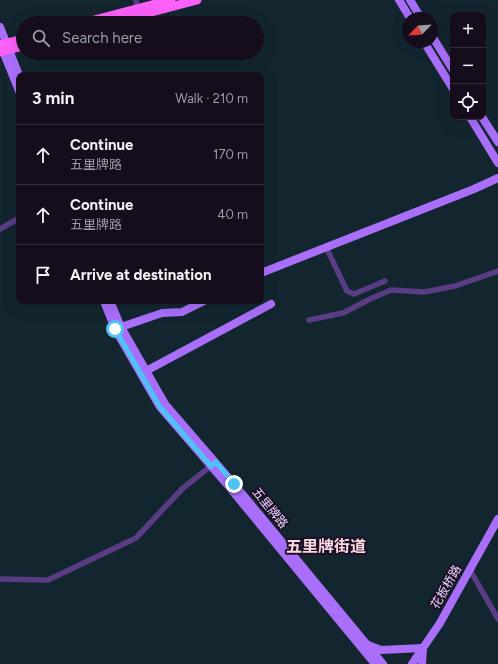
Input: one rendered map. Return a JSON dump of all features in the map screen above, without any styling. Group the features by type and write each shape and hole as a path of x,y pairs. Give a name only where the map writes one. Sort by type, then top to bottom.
{"main road":[{"path":"103,16 136,4 171,0"},
{"path":"136,16 197,0"},
{"path":"399,0 406,12"},
{"path":"410,0 417,12"},
{"path":"0,27 3,47 16,83"},
{"path":"3,47 16,42"},
{"path":"3,47 16,46"},
{"path":"438,46 450,65"},
{"path":"3,47 17,72"},
{"path":"428,48 450,84"},
{"path":"472,120 498,163"},
{"path":"484,120 498,142"},
{"path":"264,272 288,264 326,247 474,189 498,178"},
{"name":"五里牌路","path":"105,304 115,329 160,407 213,464 383,664"},
{"name":"五里牌路","path":"111,304 121,327 165,404 375,664"},
{"path":"121,327 162,313 182,312 198,304"},
{"path":"146,371 271,304"},
{"name":"花板桥路","path":"412,664 440,623 498,518"},
{"path":"367,645 381,650 423,648 422,664"},
{"path":"367,655 367,664"}],"street":[{"path":"0,229 16,220"},
{"path":"326,247 346,291 354,294 385,281"},
{"path":"309,320 343,312 391,290 424,292 456,286 498,271"},
{"path":"0,579 48,580 136,538 182,489 213,464"},
{"path":"470,570 498,618"}],"shaded area":[{"path":"0,0 498,0 498,664 0,664"}],"district":[{"name":"五里牌街道","path":"326,546"}],"route":[{"path":"115,329 160,407 211,466 216,462 234,484"}]}
